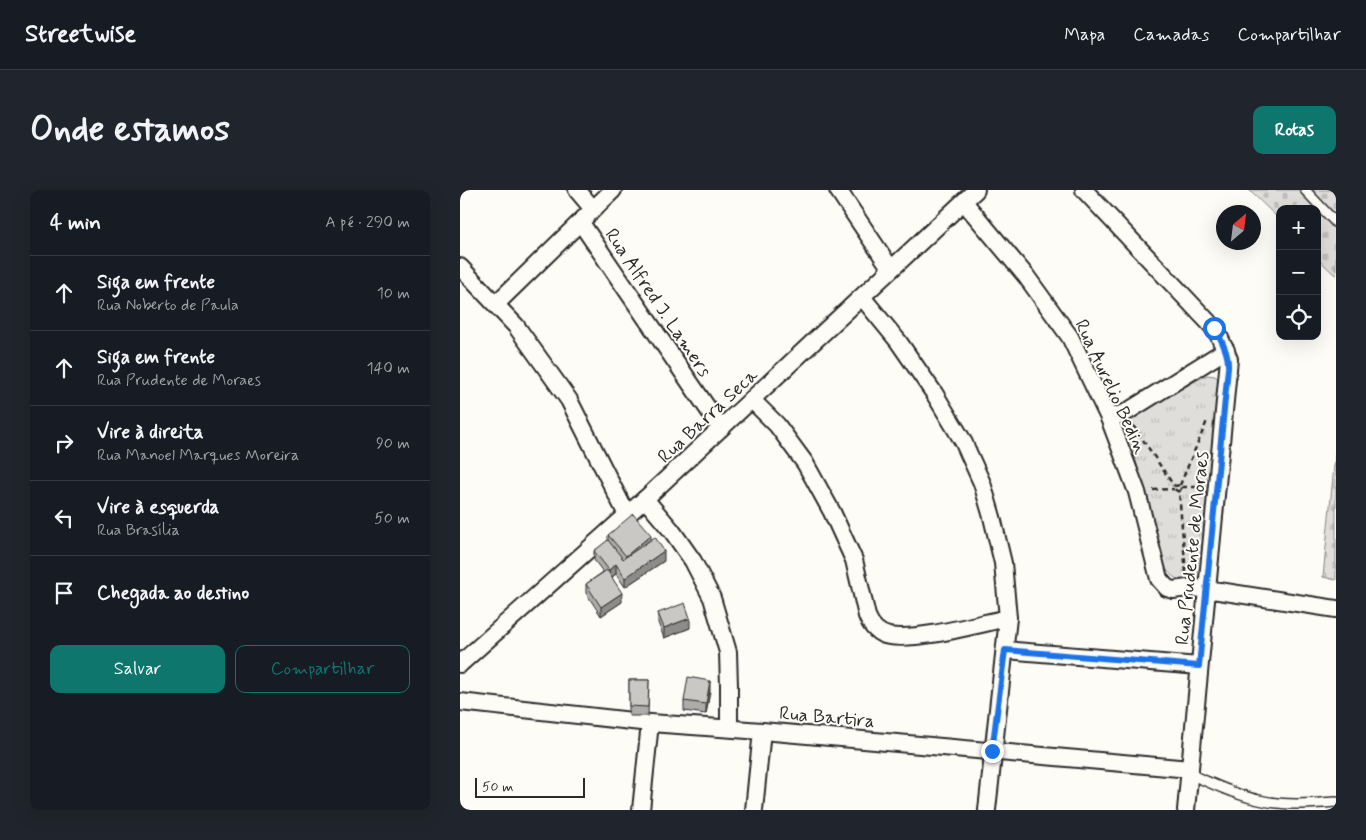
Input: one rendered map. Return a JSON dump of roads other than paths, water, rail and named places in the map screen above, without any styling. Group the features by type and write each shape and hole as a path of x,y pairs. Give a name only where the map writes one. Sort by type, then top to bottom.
{"street":[{"name":"Rua Alfred J. Lamers","path":"577,190 593,209"},
{"path":"496,304 613,190"},
{"path":"838,190 891,269"},
{"name":"Rua Barra Seca","path":"460,664 645,499 976,190"},
{"path":"1084,190 1214,328 1226,350 1124,413 1109,418"},
{"name":"Rua Aurelio Bedin","path":"964,202 1026,276 1070,337 1109,418 1137,492 1156,570 1163,585 1173,590 1188,588 1206,589"},
{"name":"Rua Alfred J. Lamers","path":"580,223 721,428"},
{"path":"460,266 496,304 527,341 569,400 627,515"},
{"path":"862,297 898,341 934,392 963,441 978,475 992,517 1003,563 1008,618 987,810"},
{"name":"Rua Prudente de Moraes","path":"1186,810 1228,368 1226,350"},
{"path":"752,400 777,425 805,463 832,512 854,560 867,616 875,630 890,636 919,636 1008,618"},
{"path":"645,499 672,531 693,561 712,598 728,652 729,728"},
{"path":"1206,589 1336,609"},
{"path":"1005,650 1199,666"},
{"name":"Rua Bartira","path":"460,702 650,723 992,751 1190,771"},
{"path":"641,810 650,723"},
{"path":"754,810 762,731"}],"lane":[{"path":"1305,190 1336,223"},
{"path":"1190,771 1257,800 1279,804 1336,802"}]}
